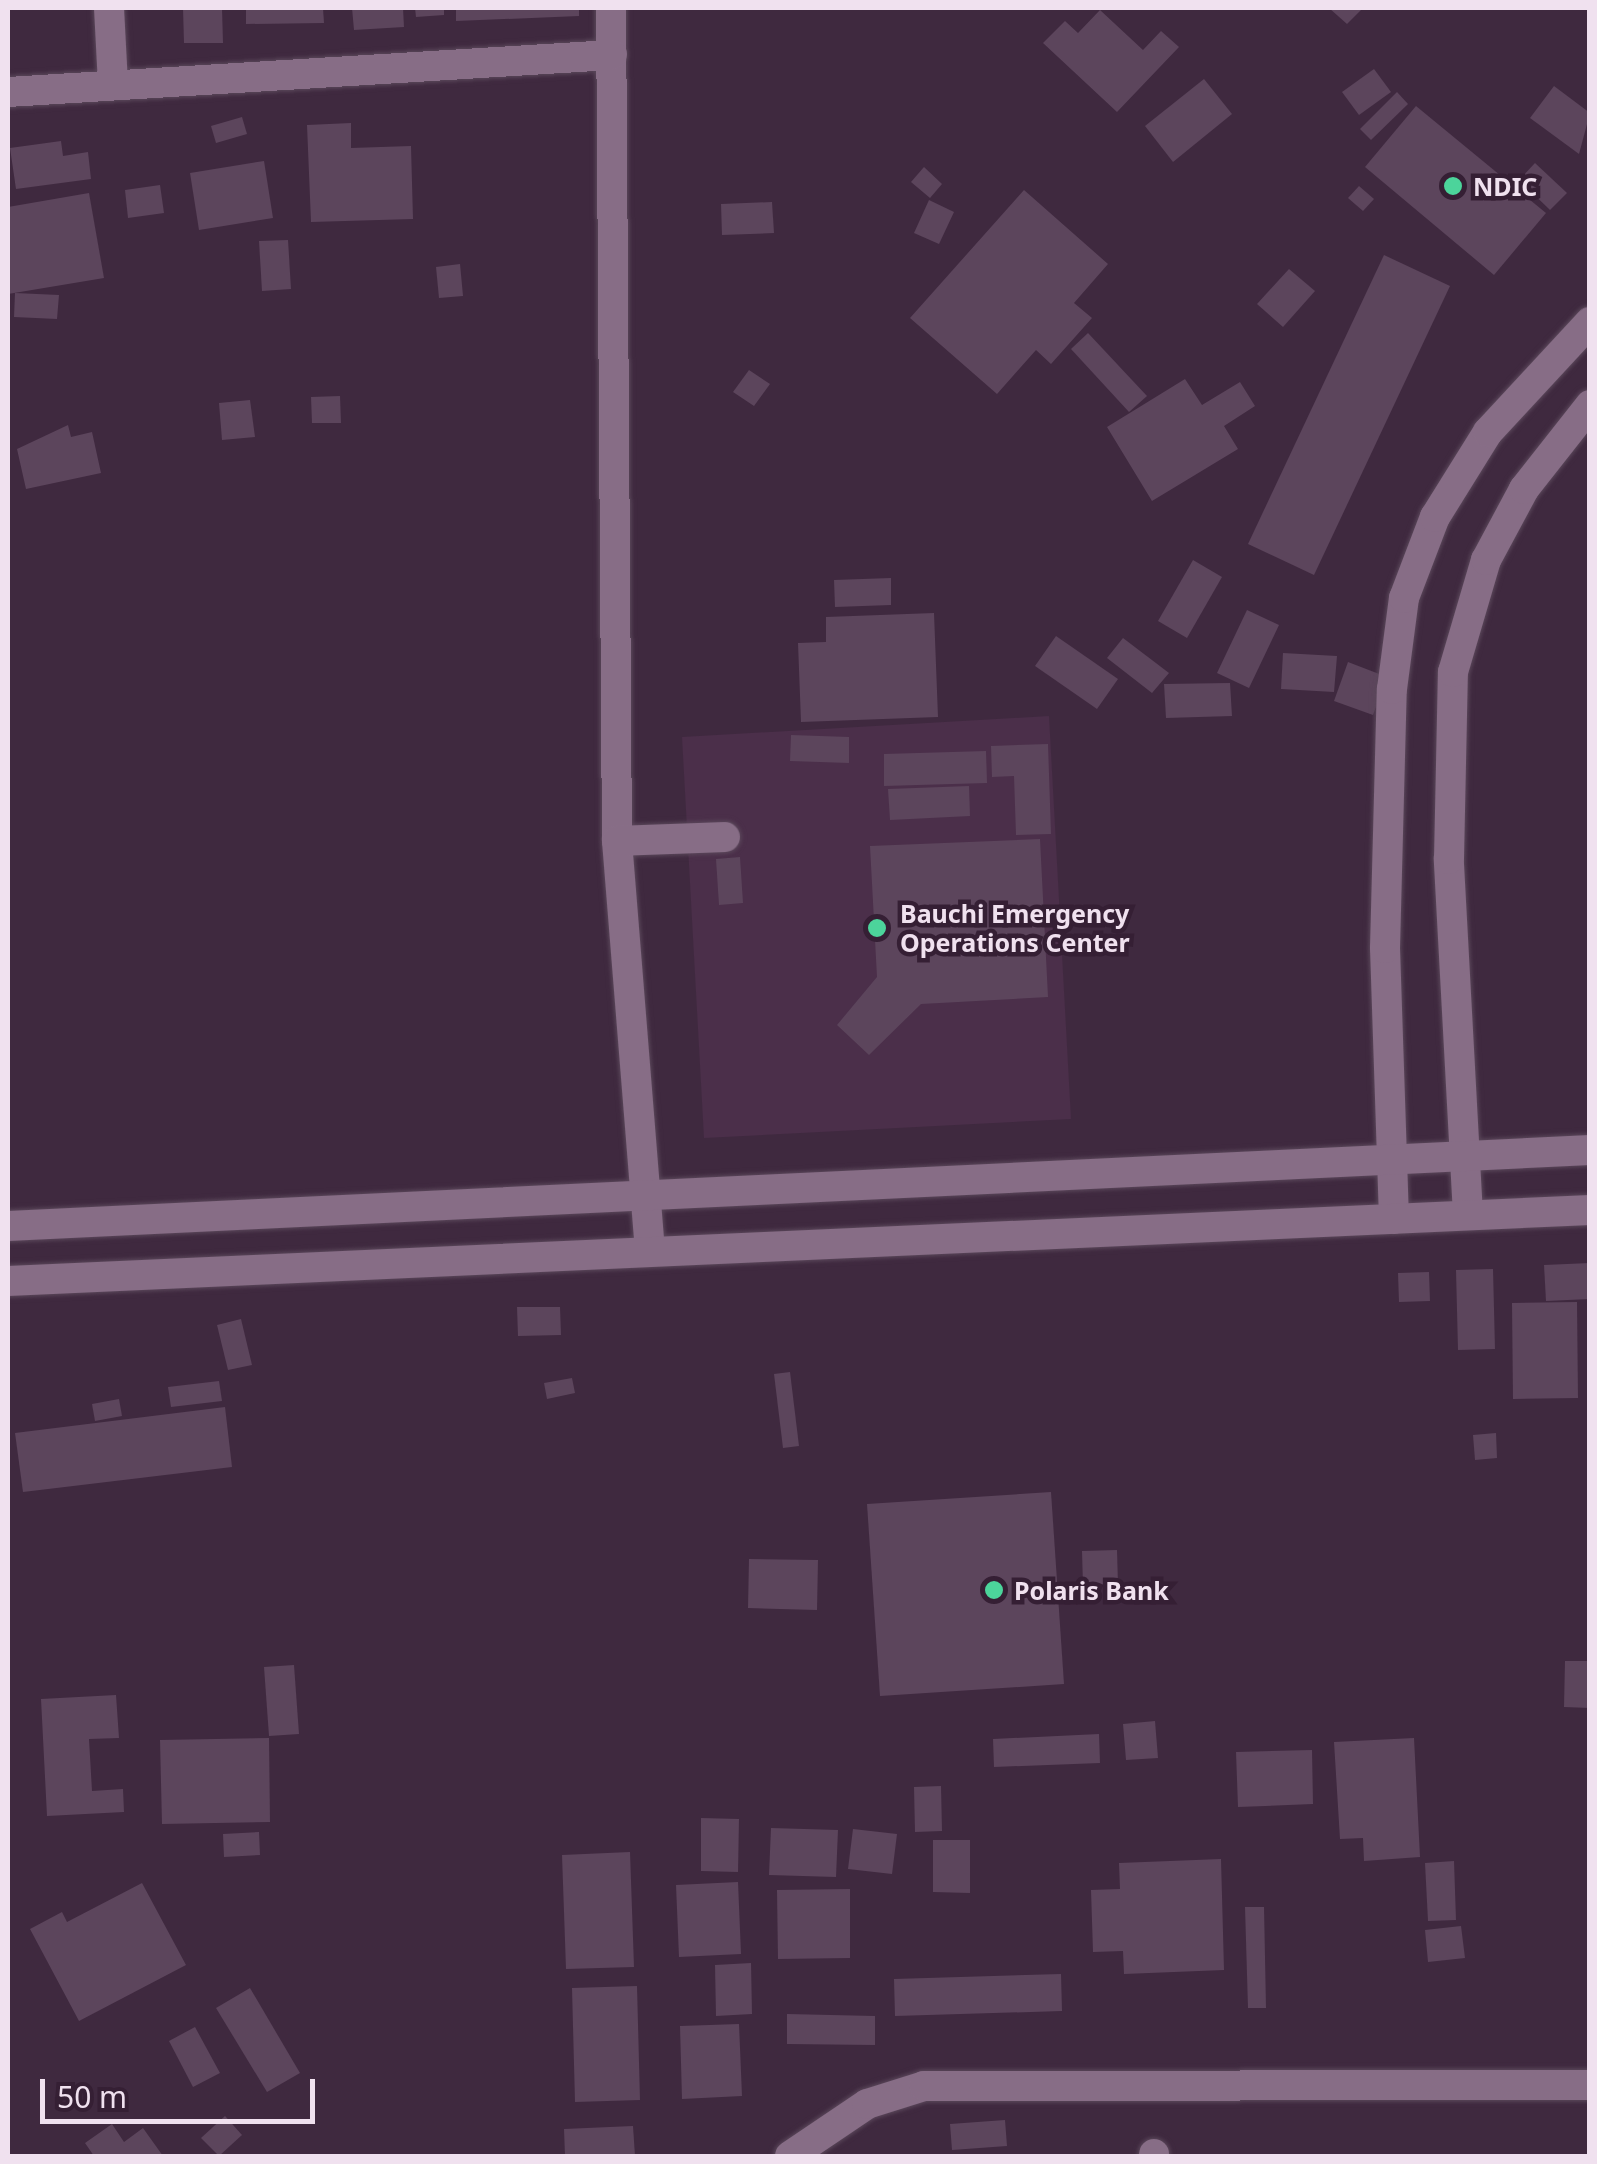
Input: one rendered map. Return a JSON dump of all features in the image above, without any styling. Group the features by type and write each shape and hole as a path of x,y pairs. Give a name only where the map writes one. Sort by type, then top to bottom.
{"street":[{"path":"108,8 113,85"},
{"path":"611,8 617,841 650,1248"},
{"path":"8,92 612,55"},
{"path":"1394,1219 1385,948 1392,689 1404,598 1436,517 1488,432 1590,322"},
{"path":"1468,1215 1449,858 1453,672 1486,560 1524,489 1590,406"},
{"path":"617,841 726,837"},
{"path":"8,1226 1590,1150"},
{"path":"8,1281 650,1248 1590,1210"},
{"path":"790,2156 867,2104 924,2086 1590,2085"}],"shaded area":[{"name":"Bauchi Emergency Operations Center","path":"1049,716 1071,1119 704,1138 682,737"}],"building":[{"path":"183,8 222,8 223,43 184,43"},
{"path":"246,8 323,8 324,23 246,24"},
{"path":"352,8 403,8 404,27 354,30"},
{"path":"415,8 444,8 444,15 416,17"},
{"path":"456,8 579,8 579,16 456,21"},
{"path":"1329,8 1363,8 1347,24"},
{"path":"1100,10 1143,50 1161,31 1179,47 1117,112 1043,43 1065,21 1078,33"},
{"path":"1374,69 1391,92 1359,115 1342,92"},
{"path":"1204,79 1232,114 1173,162 1145,126"},
{"path":"1554,86 1590,113 1579,154 1530,118"},
{"path":"1397,92 1408,104 1371,140 1360,129"},
{"path":"1416,106 1546,213 1494,275 1365,167"},
{"path":"242,117 247,134 216,143 211,126"},
{"path":"351,123 351,148 411,146 413,219 311,222 307,125"},
{"path":"61,141 63,156 88,152 91,179 16,189 10,148"},
{"path":"264,161 273,218 199,230 190,173"},
{"path":"1535,163 1567,193 1550,210 1519,180"},
{"path":"924,167 942,184 930,198 911,182"},
{"path":"160,185 164,213 128,218 125,190"},
{"path":"1359,186 1374,199 1363,211 1348,198"},
{"path":"1024,190 1108,264 1074,303 1092,318 1051,364 1036,350 997,394 910,318"},
{"path":"89,193 104,278 8,294 8,207"},
{"path":"929,200 954,212 939,244 914,233"},
{"path":"772,202 774,233 722,235 721,204"},
{"path":"288,240 291,289 262,291 259,241"},
{"path":"1384,255 1450,286 1314,575 1248,544"},
{"path":"460,264 463,296 439,298 436,267"},
{"path":"1289,269 1315,291 1283,327 1257,304"},
{"path":"15,293 59,295 57,319 14,317"},
{"path":"1088,333 1147,396 1129,412 1071,349"},
{"path":"749,370 770,384 754,406 733,392"},
{"path":"1185,379 1202,405 1240,382 1255,406 1224,426 1238,449 1152,501 1107,427"},
{"path":"340,396 341,423 312,423 311,397"},
{"path":"250,400 255,437 222,440 219,403"},
{"path":"68,425 71,437 92,432 101,473 26,489 17,449"},
{"path":"1193,560 1222,577 1187,638 1158,621"},
{"path":"891,578 891,605 835,607 834,580"},
{"path":"1247,610 1279,625 1249,688 1217,673"},
{"path":"934,613 938,717 801,722 798,643 826,642 826,617"},
{"path":"1056,636 1118,679 1097,709 1035,666"},
{"path":"1123,638 1169,673 1152,693 1107,658"},
{"path":"1283,653 1337,656 1334,692 1281,689"},
{"path":"1348,662 1387,677 1373,715 1334,701"},
{"path":"1230,683 1232,716 1166,718 1164,684"},
{"path":"791,735 849,737 849,763 790,761"},
{"path":"1048,744 1051,834 1016,835 1014,776 992,777 991,746"},
{"path":"986,751 987,783 884,786 884,754"},
{"path":"969,786 970,816 890,820 888,789"},
{"path":"1040,839 1048,997 921,1004 869,1055 837,1025 877,977 870,846"},
{"path":"740,857 743,903 719,905 716,859"},
{"path":"1590,1263 1590,1299 1546,1301 1544,1265"},
{"path":"1493,1269 1495,1349 1458,1350 1456,1270"},
{"path":"1429,1272 1430,1301 1399,1302 1398,1273"},
{"path":"1577,1302 1578,1398 1513,1399 1512,1303"},
{"path":"517,1307 560,1307 561,1335 518,1336"},
{"path":"241,1319 252,1365 228,1370 217,1325"},
{"path":"790,1372 799,1446 783,1448 774,1374"},
{"path":"572,1378 575,1393 547,1399 544,1383"},
{"path":"219,1381 222,1401 171,1407 168,1387"},
{"path":"119,1399 122,1416 95,1421 92,1404"},
{"path":"225,1407 232,1467 23,1492 15,1433"},
{"path":"1496,1433 1497,1458 1475,1460 1473,1435"},
{"path":"1051,1492 1064,1684 880,1696 867,1504"},
{"path":"1117,1550 1118,1585 1083,1586 1082,1551"},
{"path":"749,1559 818,1560 817,1610 748,1608"},
{"path":"1565,1661 1590,1661 1590,1708 1564,1707"},
{"path":"294,1665 299,1734 269,1736 264,1667"},
{"path":"116,1695 119,1738 89,1739 92,1791 123,1789 124,1812 47,1816 41,1699"},
{"path":"1155,1721 1158,1758 1126,1760 1123,1724"},
{"path":"1099,1734 1100,1763 994,1767 993,1739"},
{"path":"269,1738 270,1822 162,1824 160,1740"},
{"path":"1414,1738 1420,1857 1364,1861 1363,1838 1340,1839 1334,1742"},
{"path":"1312,1750 1313,1804 1238,1807 1236,1752"},
{"path":"941,1786 942,1831 915,1832 914,1787"},
{"path":"701,1818 739,1819 738,1872 701,1871"},
{"path":"771,1828 838,1830 836,1877 769,1875"},
{"path":"853,1829 897,1834 892,1874 848,1869"},
{"path":"259,1832 260,1855 224,1857 223,1834"},
{"path":"933,1840 970,1840 970,1893 933,1892"},
{"path":"630,1852 634,1967 566,1969 562,1855"},
{"path":"1221,1859 1224,1970 1124,1974 1123,1951 1093,1952 1091,1890 1120,1889 1119,1863"},
{"path":"1454,1861 1456,1920 1428,1921 1425,1863"},
{"path":"738,1882 741,1954 679,1957 676,1885"},
{"path":"142,1883 186,1965 79,2021 30,1929 62,1912 67,1922"},
{"path":"850,1889 850,1958 778,1959 777,1890"},
{"path":"1245,1907 1264,1907 1266,2008 1248,2008"},
{"path":"1461,1926 1465,1958 1428,1962 1425,1930"},
{"path":"751,1963 752,2014 716,2016 715,1965"},
{"path":"1061,1974 1062,2011 895,2016 894,1979"},
{"path":"637,1986 640,2100 575,2102 572,1988"},
{"path":"250,1988 300,2073 267,2092 216,2008"},
{"path":"787,2014 875,2016 875,2045 787,2044"},
{"path":"739,2024 742,2096 682,2099 680,2026"},
{"path":"195,2027 220,2073 193,2087 169,2041"},
{"path":"225,2116 242,2135 219,2156 201,2138"},
{"path":"1005,2120 1007,2146 952,2150 950,2124"},
{"path":"112,2124 124,2142 143,2128 163,2156 94,2156 85,2143"},
{"path":"633,2126 635,2156 565,2156 564,2129"}],"place":[{"name":"NDIC","path":"1453,186"},
{"name":"Bauchi Emergency Operations Center","path":"877,928"},
{"name":"Polaris Bank","path":"994,1590"}]}
